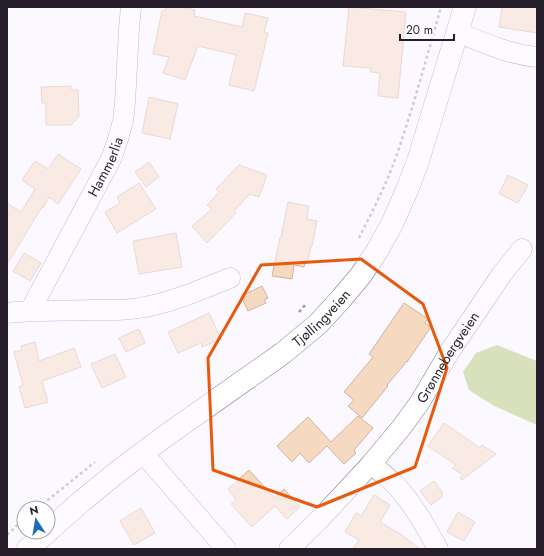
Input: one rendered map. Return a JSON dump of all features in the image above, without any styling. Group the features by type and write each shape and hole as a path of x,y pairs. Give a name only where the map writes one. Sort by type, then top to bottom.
{"main road":[{"name":"Tjøllingveien","path":"56,523 164,437 283,353 318,324 361,275 392,224 407,190 418,161 465,7"},
{"name":"Tjøllingveien","path":"28,549 38,540"}],"street":[{"name":"Hammerlia","path":"30,311 111,158 118,139 123,121 125,103 131,7"},
{"path":"457,32 498,49 537,57"},
{"name":"Grønnebergveien","path":"289,549 319,520 371,464 401,428 420,402 450,351 502,274 522,249"},
{"path":"7,313 139,308 180,298 230,278"},
{"path":"143,453 226,549"},
{"path":"371,464 401,491 438,549"}],"path":[{"path":"357,243 374,208 395,158 441,7"},
{"path":"295,316 311,300"},
{"path":"48,500 97,460"},
{"path":"7,535 16,527"}],"highlighted area":[{"path":"361,259 423,304 447,368 415,467 317,507 213,470 208,358 261,265"}],"green space":[{"path":"497,345 537,361 537,425 494,406 469,390 463,372 476,353"}],"building":[{"path":"166,7 182,7 195,10 194,16 242,27 245,13 268,18 264,32 268,33 254,91 229,85 236,55 198,46 185,80 163,73 169,57 153,54 162,11 165,11"},
{"path":"349,7 406,12 398,98 378,96 380,73 370,72 371,68 343,66"},
{"path":"502,7 537,7 537,33 499,27"},
{"path":"71,86 72,90 78,90 79,116 71,125 46,125 46,103 42,103 41,87"},
{"path":"149,97 178,104 170,139 142,133"},
{"path":"58,154 81,169 58,204 49,197 7,264 7,203 21,212 35,189 22,180 35,161 48,169"},
{"path":"149,162 159,177 146,187 135,172"},
{"path":"239,165 267,175 259,197 250,194 234,211 236,213 207,243 192,226 212,209 207,205 219,192 216,189"},
{"path":"508,175 528,185 518,203 499,194"},
{"path":"139,183 156,209 117,233 105,212 120,203 117,197"},
{"path":"288,202 309,206 307,219 317,221 308,260 306,260 304,267 294,265 292,279 272,276"},
{"path":"176,233 182,267 139,274 133,241"},
{"path":"24,253 41,263 30,281 13,271"},
{"path":"262,286 268,298 264,300 266,303 248,311 241,296"},
{"path":"404,303 428,319 425,323 431,327 407,362 362,418 348,406 354,400 344,392 373,357 369,354"},
{"path":"209,313 221,339 202,347 201,343 178,353 168,332"},
{"path":"139,329 145,343 126,352 119,338"},
{"path":"35,342 39,361 74,348 81,367 42,381 48,402 25,408 19,387 23,385 14,352 22,350 21,346"},
{"path":"115,354 126,377 102,388 91,364"},
{"path":"358,416 373,428 354,450 356,453 344,464 327,446 309,463 300,453 292,462 277,446 308,417 331,442"},
{"path":"444,423 480,448 482,445 496,454 462,480 460,478 463,475 452,468 456,465 428,446"},
{"path":"249,470 275,498 284,489 300,507 287,519 275,506 252,527 231,504 236,500 228,489"},
{"path":"434,481 442,492 442,497 431,505 420,491"},
{"path":"374,495 390,505 380,522 402,535 420,549 353,549 359,540 345,532 356,513 361,516"},
{"path":"141,508 155,533 134,545 120,521"},
{"path":"458,512 475,522 464,541 447,532"}]}
